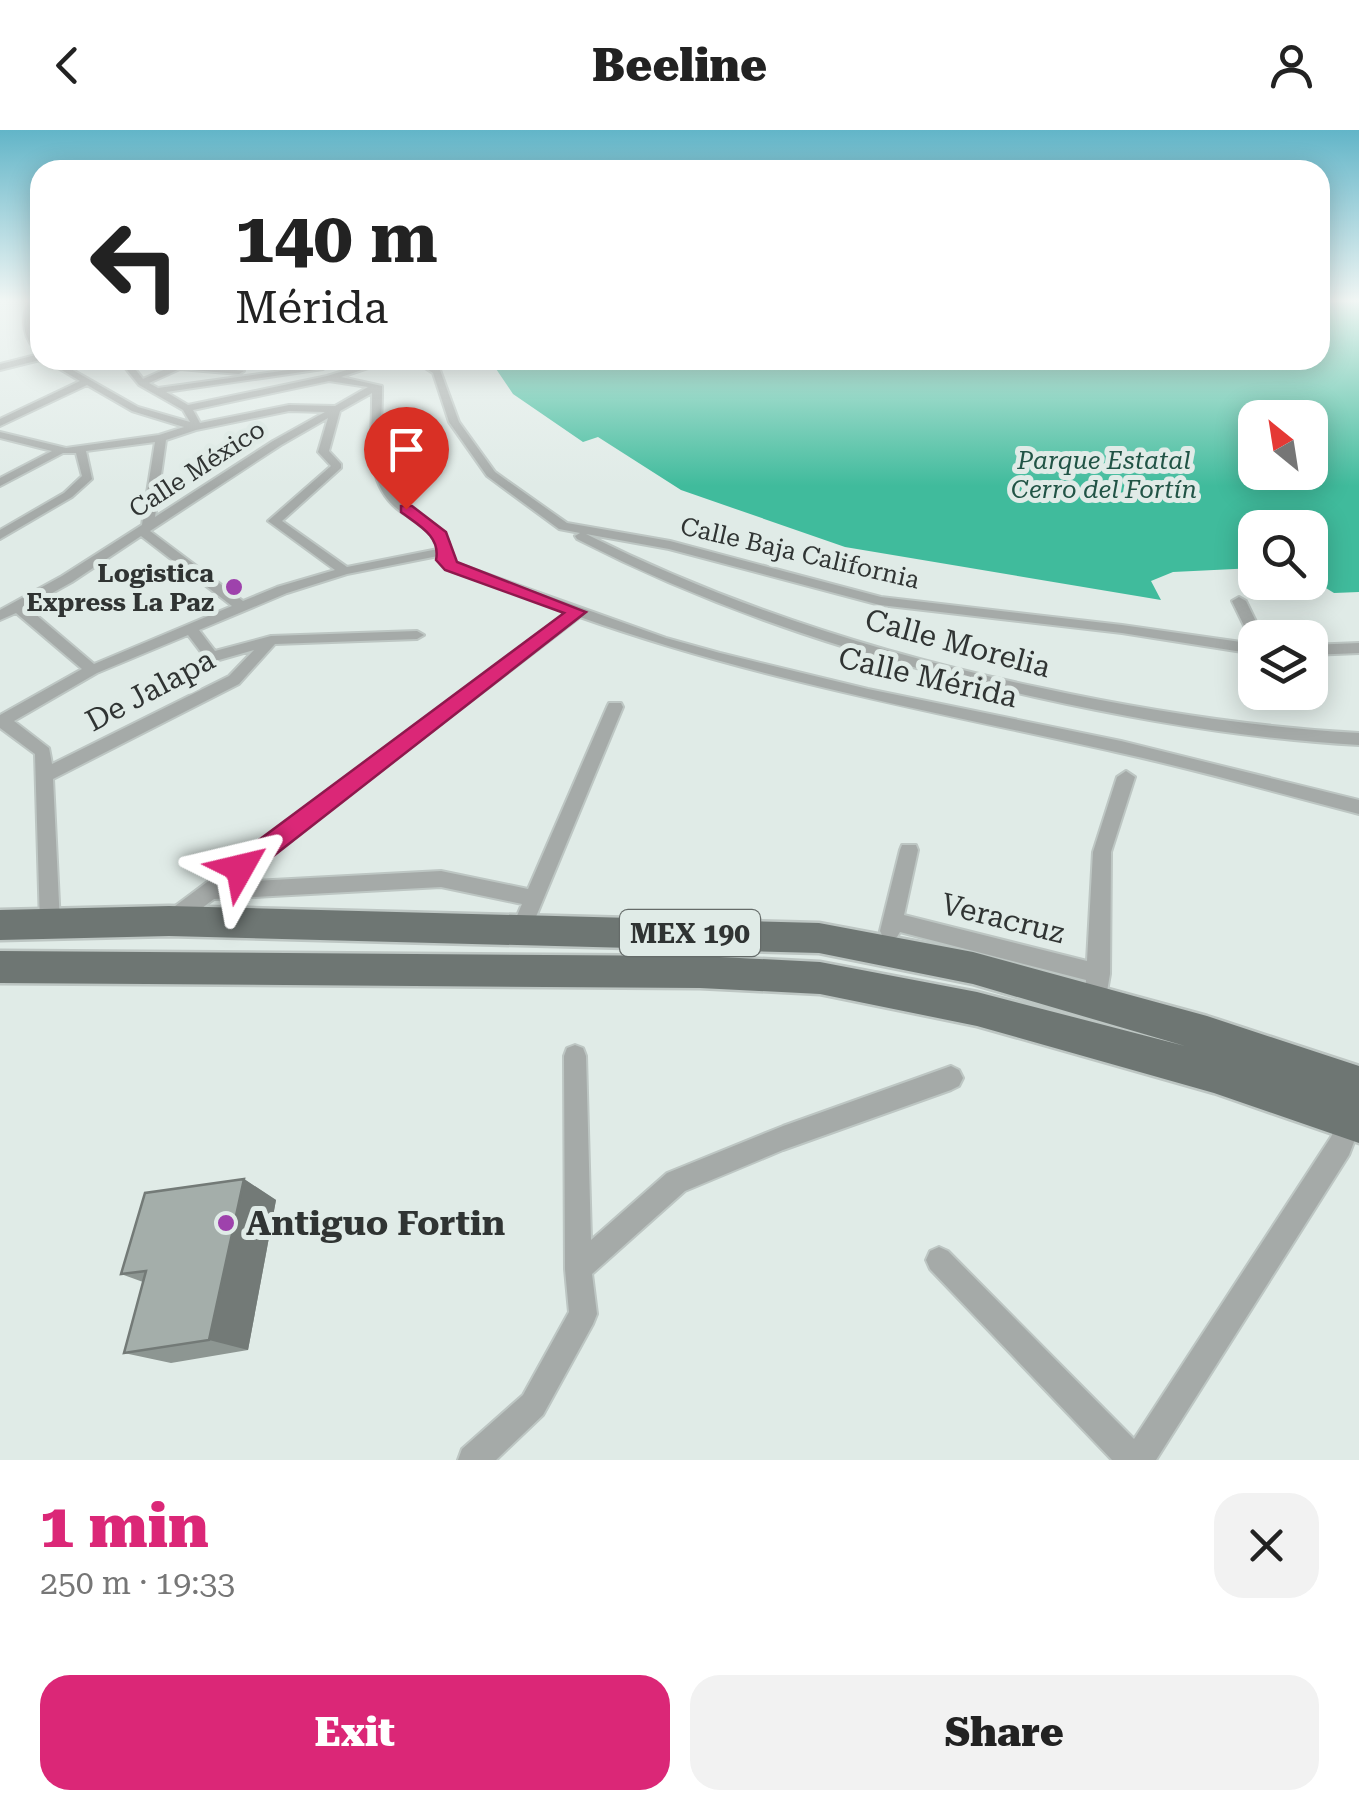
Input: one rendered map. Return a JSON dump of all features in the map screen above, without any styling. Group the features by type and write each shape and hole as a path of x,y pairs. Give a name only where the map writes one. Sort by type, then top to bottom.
{"main road":[{"name":"MEX 190","path":"0,925 528,914 819,938 889,936 973,968 1097,988 1208,1034 1356,1109"},
{"name":"MEX 190","path":"0,967 700,972 820,978 977,1008 1356,1109"}],"street":[{"path":"68,370 135,409 194,427"},
{"path":"131,370 142,383 187,408 196,422 194,427"},
{"path":"142,383 170,370"},
{"path":"50,924 42,752 1,721 92,670 282,590 345,571 446,551 440,535 390,496 378,471 376,386 324,373 224,370"},
{"path":"187,408 339,370"},
{"name":"Calle Baja California","path":"433,370 454,422 491,474 563,526 670,545 880,601 1238,646"},
{"path":"156,391 269,374"},
{"path":"0,422 88,381"},
{"name":"Calle México","path":"0,616 376,386"},
{"path":"0,483 58,451 161,438 194,427 290,408 336,409 323,452 336,466 274,521 345,571"},
{"path":"0,435 58,451"},
{"path":"161,438 145,528 243,608"},
{"path":"0,536 88,477 80,448"},
{"name":"Calle Morelia","path":"563,526 648,572 714,598 939,672 1158,718 1305,737 1359,739"},
{"name":"Calle Mérida","path":"446,551 444,560 451,566 661,642 1359,807"},
{"path":"1239,602 1248,620"},
{"path":"16,605 92,670"},
{"path":"170,921 577,612"},
{"path":"191,629 212,658 271,640 417,635"},
{"name":"De Jalapa","path":"45,775 234,680 271,640"},
{"path":"1328,649 1359,648"},
{"path":"210,890 442,879 528,914 616,706"},
{"path":"1097,988 1102,852 1126,777"},
{"path":"889,936 909,850"},
{"path":"473,1460 533,1405 583,1314 578,1269 575,1056"},
{"path":"578,1269 676,1182 951,1078"},
{"path":"939,1260 1135,1460 1340,1146 1356,1109"}],"green space":[{"name":"Parque Estatal Cerro del Fortín","path":"1330,362 1359,362 1359,592 1334,593 1328,589 1328,510 1238,510 1238,569 1173,572 1151,581 1161,600 845,547 681,490 598,437 583,442 513,394 497,370 1330,370"}],"building":[{"path":"244,1179 209,1340 124,1353 146,1271 121,1274 145,1193"}],"place":[{"name":"Logistica Express La Paz","path":"234,587"},
{"name":"Antiguo Fortin","path":"226,1223"}],"route":[{"path":"240,868 577,612 451,566 444,560 446,551 440,535 406,509"}]}
